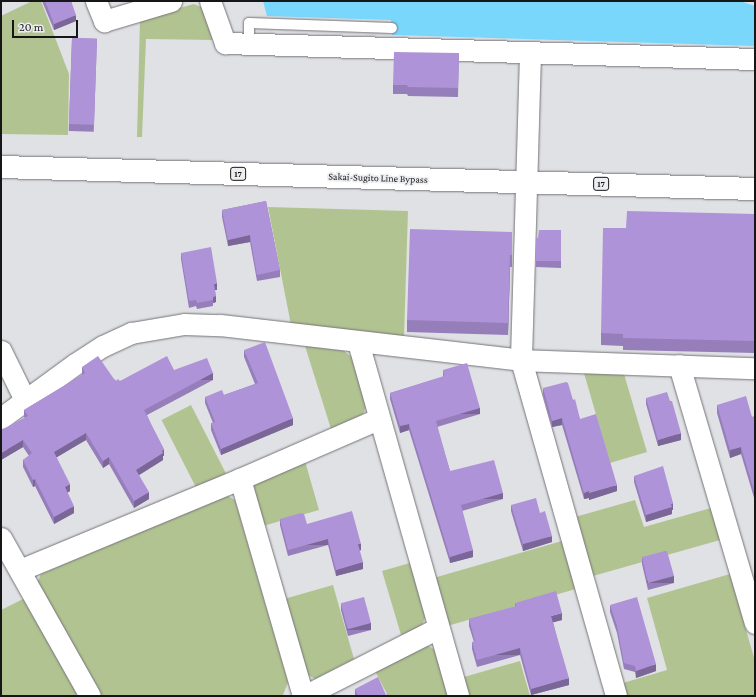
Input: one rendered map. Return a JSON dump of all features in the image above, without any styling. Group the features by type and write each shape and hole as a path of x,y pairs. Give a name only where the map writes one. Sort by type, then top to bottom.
{"main road":[{"name":"Sakai-Sugito Line Bypass","path":"1,167 755,189"}],"street":[{"path":"96,1 104,21 171,1"},
{"path":"210,1 225,43 530,54 755,59"},
{"path":"530,54 525,182 521,360 616,696"},
{"path":"1,418 74,364 104,346 131,334 184,324 220,325 521,360 755,368"},
{"path":"358,342 378,418 458,696"},
{"path":"1,351 25,400"},
{"path":"679,365 755,624"},
{"path":"20,570 240,479 378,418"},
{"path":"240,479 304,696 438,628"},
{"path":"1,538 90,696"}],"lane":[{"path":"249,44 249,23 392,28"}],"green space":[{"path":"32,1 41,1 69,74 68,135 1,134 1,16"},
{"path":"194,4 203,8 213,40 146,39 142,137 137,137 140,19"},
{"path":"268,207 408,211 404,337 291,325"},
{"path":"305,346 344,351 353,358 366,407 362,417 331,429"},
{"path":"584,373 624,374 647,452 610,463"},
{"path":"191,405 226,474 197,489 162,420"},
{"path":"305,461 319,510 263,526 252,491 256,482"},
{"path":"226,495 235,500 288,682 283,695 100,696 37,583 41,574"},
{"path":"635,500 644,527 711,508 720,540 593,576 575,517"},
{"path":"562,541 576,589 449,625 435,577"},
{"path":"410,563 426,615 422,626 401,635 382,571"},
{"path":"730,574 755,661 755,696 627,696 623,683 667,670 647,598"},
{"path":"333,585 354,659 315,679 306,674 284,599"},
{"path":"23,599 78,693 73,696 1,696 1,610"},
{"path":"426,645 436,650 450,696 388,696 375,671"},
{"path":"520,661 530,696 469,696 464,677"}],"water":[{"path":"263,1 740,1 755,6 755,46 392,35 391,20 267,16"}],"building":[{"path":"45,1 71,1 76,15 54,24"},
{"path":"72,38 97,39 94,125 69,124"},
{"path":"394,52 459,53 458,88 408,87 407,85 393,85"},
{"path":"266,201 280,270 257,275 250,235 228,240 222,210"},
{"path":"627,211 755,214 755,341 623,338 623,334 601,333 603,228 626,228"},
{"path":"410,229 512,232 508,323 407,320"},
{"path":"539,230 561,230 561,261 536,261 536,238 538,238"},
{"path":"211,247 217,283 214,284 216,296 213,297 213,300 197,303 196,300 189,301 181,253"},
{"path":"265,342 293,418 221,449 211,423 215,422 205,397 222,390 224,395 258,383 244,350"},
{"path":"98,356 116,381 118,379 120,381 167,356 174,370 207,358 213,373 144,410 164,449 162,450 163,453 136,470 149,492 134,501 109,457 103,461 86,433 54,452 70,484 65,487 74,506 54,517 35,479 33,480 23,460 32,453 23,440 1,453 1,430 28,416 24,410 85,373 82,367"},
{"path":"467,363 480,408 436,421 450,471 494,460 503,493 461,505 473,550 450,557 409,424 400,426 390,393 444,376 443,370"},
{"path":"566,382 568,383 573,400 575,399 580,419 596,414 617,485 584,493 562,418 552,421 543,388"},
{"path":"667,392 670,401 672,401 681,433 658,440 646,398"},
{"path":"746,396 752,417 755,416 755,494 741,447 730,450 717,405"},
{"path":"663,466 673,503 671,504 672,507 646,515 634,476"},
{"path":"536,498 540,513 545,511 552,536 523,544 511,505"},
{"path":"352,511 361,544 358,544 363,562 336,570 328,539 288,550 280,519 301,513 304,514 307,524"},
{"path":"667,551 674,576 648,583 642,557"},
{"path":"556,591 562,613 551,616 569,678 531,689 520,648 477,660 472,642 475,641 469,619 516,606 515,603"},
{"path":"364,597 371,623 348,629 341,603"},
{"path":"637,597 656,664 636,671 635,666 624,663 617,626 610,605"},
{"path":"378,677 386,695 388,694 389,696 358,696 355,689"}]}
